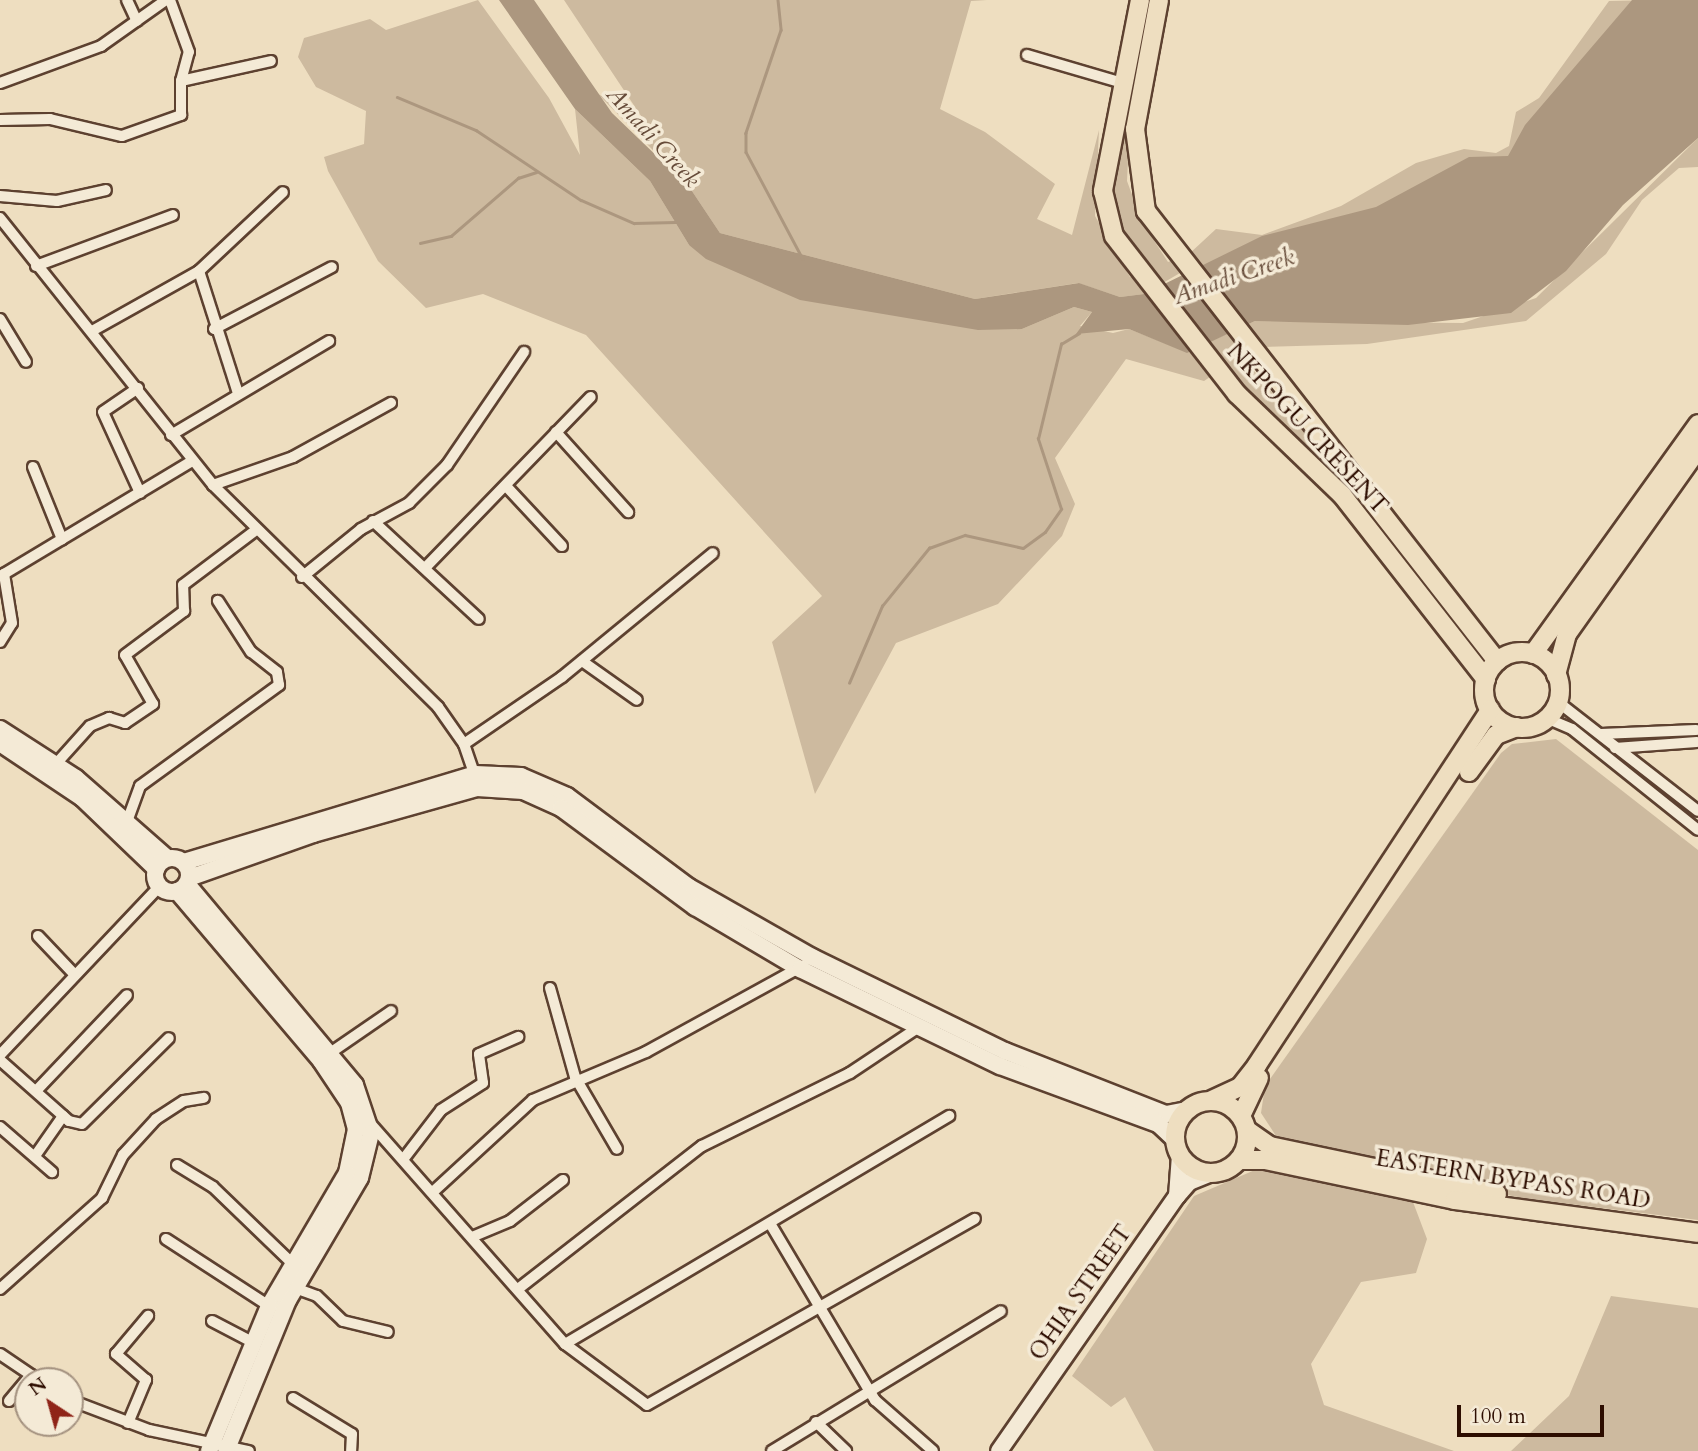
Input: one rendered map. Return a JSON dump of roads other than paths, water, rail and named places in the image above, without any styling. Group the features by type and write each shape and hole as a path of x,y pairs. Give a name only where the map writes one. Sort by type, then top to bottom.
{"main road":[{"name":"NKPOGU CRESENT","path":"1140,0 1103,191 1107,221 1126,254 1220,375 1342,495 1486,679"},
{"name":"NKPOGU CRESENT","path":"1159,0 1134,149 1141,199 1160,235 1497,661"},
{"path":"1698,424 1533,654 1497,661 1486,679 1490,710 1257,1065 1240,1087 1187,1110 1178,1148 1211,1173 1239,1160 1244,1123 1259,1077 1475,763 1496,735 1546,718 1558,702 1556,675 1567,634 1698,449"},
{"path":"1533,654 1556,675"},
{"path":"1490,710 1517,727"},
{"path":"1212,1101 1244,1123"},
{"name":"EASTERN BYPASS ROAD","path":"1244,1123 1270,1146 1401,1177 1698,1223"},
{"name":"EASTERN BYPASS ROAD","path":"1239,1160 1265,1160 1455,1200 1698,1233"}],"street":[{"path":"127,0 137,21"},
{"path":"0,83 74,60 168,0 189,52 180,82 184,113 136,135 50,119 0,120"},
{"path":"1027,55 1123,83"},
{"path":"180,82 271,61"},
{"path":"0,196 57,201 106,190"},
{"path":"92,331 199,271 282,192"},
{"path":"36,266 173,215"},
{"path":"0,218 213,485 302,577 438,707 464,744 476,781"},
{"path":"214,329 332,267"},
{"path":"199,271 214,329 238,393"},
{"path":"0,320 26,362"},
{"path":"171,435 329,341"},
{"path":"302,577 373,521 409,503 447,465 524,352"},
{"path":"138,388 103,412 140,493"},
{"path":"425,568 591,397"},
{"path":"213,485 293,457 391,403"},
{"path":"556,432 628,512"},
{"path":"0,642 12,623 2,588 4,574 192,461"},
{"path":"33,467 62,539"},
{"path":"506,486 562,546"},
{"path":"373,521 479,619"},
{"path":"55,765 90,726 109,718 122,724 153,704 125,655 184,611 183,585 256,530"},
{"path":"464,744 582,661 713,553"},
{"path":"128,819 140,786 279,685 273,666 251,652 218,601"},
{"path":"582,661 637,700"},
{"path":"1558,702 1698,811"},
{"path":"1546,718 1595,747 1698,830"},
{"path":"0,729 55,765 128,819 162,864 160,886"},
{"path":"1599,734 1696,736"},
{"path":"1595,747 1618,748 1696,736"},
{"path":"0,743 91,805 184,879 355,1085 370,1123 435,1190 565,1344 626,1395 653,1406 975,1219"},
{"path":"169,1038 88,1121 76,1124 63,1116 0,1058 74,974 160,886 476,781 521,776 567,796 689,887 812,957 1002,1058 1158,1124 1178,1148 1177,1196"},
{"path":"476,781 541,796 695,907 800,969 916,1028 1166,1114 1187,1110"},
{"path":"184,879 321,1061 354,1115 347,1173 292,1263 269,1307 219,1447"},
{"path":"38,936 74,974"},
{"path":"435,1190 513,1112 575,1077 646,1052 800,969 812,957"},
{"path":"550,988 575,1077 617,1149"},
{"path":"36,1091 127,995"},
{"path":"330,1053 391,1011"},
{"path":"518,1289 702,1146 850,1073 916,1028"},
{"path":"405,1157 441,1110 484,1083 479,1055 518,1037"},
{"path":"0,1289 102,1198 123,1155 156,1119 177,1104 204,1098"},
{"path":"35,1156 63,1116"},
{"path":"565,1344 771,1225 949,1116"},
{"path":"219,1447 295,1288 360,1178 368,1150 370,1123"},
{"path":"0,1127 52,1172"},
{"path":"368,1150 389,1145"},
{"path":"177,1165 213,1187 292,1263"},
{"name":"OHIA STREET","path":"999,1451 1177,1196 1189,1182 1211,1173"},
{"path":"472,1237 510,1220 563,1180"},
{"path":"771,1225 868,1390 933,1451"},
{"path":"166,1239 269,1307"},
{"path":"295,1288 317,1296 343,1321 388,1332"},
{"path":"772,1451 1001,1311"},
{"path":"128,1423 146,1380 116,1354 148,1316"},
{"path":"212,1321 254,1343"},
{"path":"0,1354 19,1367"},
{"path":"9,1401 14,1397"},
{"path":"293,1398 352,1434 351,1451"},
{"path":"84,1406 128,1423 219,1447 249,1451"},
{"path":"816,1422 846,1451"}],"water":[{"name":"Amadi Creek","path":"499,0 534,0 612,113 690,188 720,233 975,299 1079,283 1120,297 1144,294 1262,236 1376,207 1469,157 1508,156 1525,125 1632,0 1698,0 1698,138 1623,205 1566,271 1511,313 1408,325 1255,321 1187,353 1129,329 1076,334 1092,312 1074,307 1022,329 978,330 800,300 706,259 689,245 650,181 575,109"}],"waterway":[{"path":"778,0 781,30 746,133 746,152 803,259"},
{"path":"397,97 476,130 581,200 634,223 675,222"},
{"path":"420,243 451,236 518,178 536,172"},
{"path":"849,683 882,606 929,548 965,535 1023,548 1045,532 1061,509 1038,439 1061,344 1079,333"}]}
